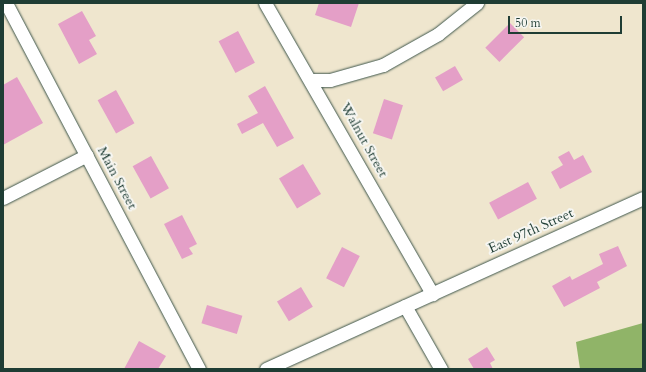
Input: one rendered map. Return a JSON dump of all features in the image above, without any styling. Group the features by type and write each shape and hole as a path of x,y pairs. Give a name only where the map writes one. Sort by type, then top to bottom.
{"street":[{"name":"Main Street","path":"6,3 199,369"},
{"name":"Walnut Street","path":"265,3 312,80 432,294"},
{"path":"312,80 330,80 383,65 438,34 476,3"},
{"path":"3,198 87,155"},
{"name":"East 97th Street","path":"405,306 643,198"},
{"path":"266,369 405,306 441,369"}],"green space":[{"path":"643,323 643,369 580,369 576,342"}],"building":[{"path":"319,3 359,3 351,27 315,15"},
{"path":"82,11 96,36 89,40 97,54 79,64 58,24"},
{"path":"510,23 524,37 499,62 485,48"},
{"path":"238,31 255,63 235,73 219,41"},
{"path":"455,66 463,80 443,91 435,78"},
{"path":"17,77 43,123 3,145 3,85"},
{"path":"265,86 294,138 277,147 263,123 242,134 237,124 258,113 248,96"},
{"path":"116,90 134,123 116,133 98,100"},
{"path":"384,99 403,105 392,139 373,133"},
{"path":"569,151 574,160 583,155 592,172 560,189 551,172 563,165 558,157"},
{"path":"151,156 169,188 151,199 133,166"},
{"path":"303,164 321,194 297,208 279,178"},
{"path":"528,182 537,199 498,219 489,203"},
{"path":"182,215 197,244 189,248 193,254 182,259 164,224"},
{"path":"618,246 627,266 597,282 600,288 564,307 552,286 570,276 572,280 603,264 599,254"},
{"path":"342,247 360,256 344,287 326,278"},
{"path":"301,287 313,307 289,321 277,301"},
{"path":"207,305 242,316 237,334 201,323"},
{"path":"139,341 166,356 158,369 124,369"},
{"path":"487,347 495,360 490,363 493,369 474,369 468,359"}]}
